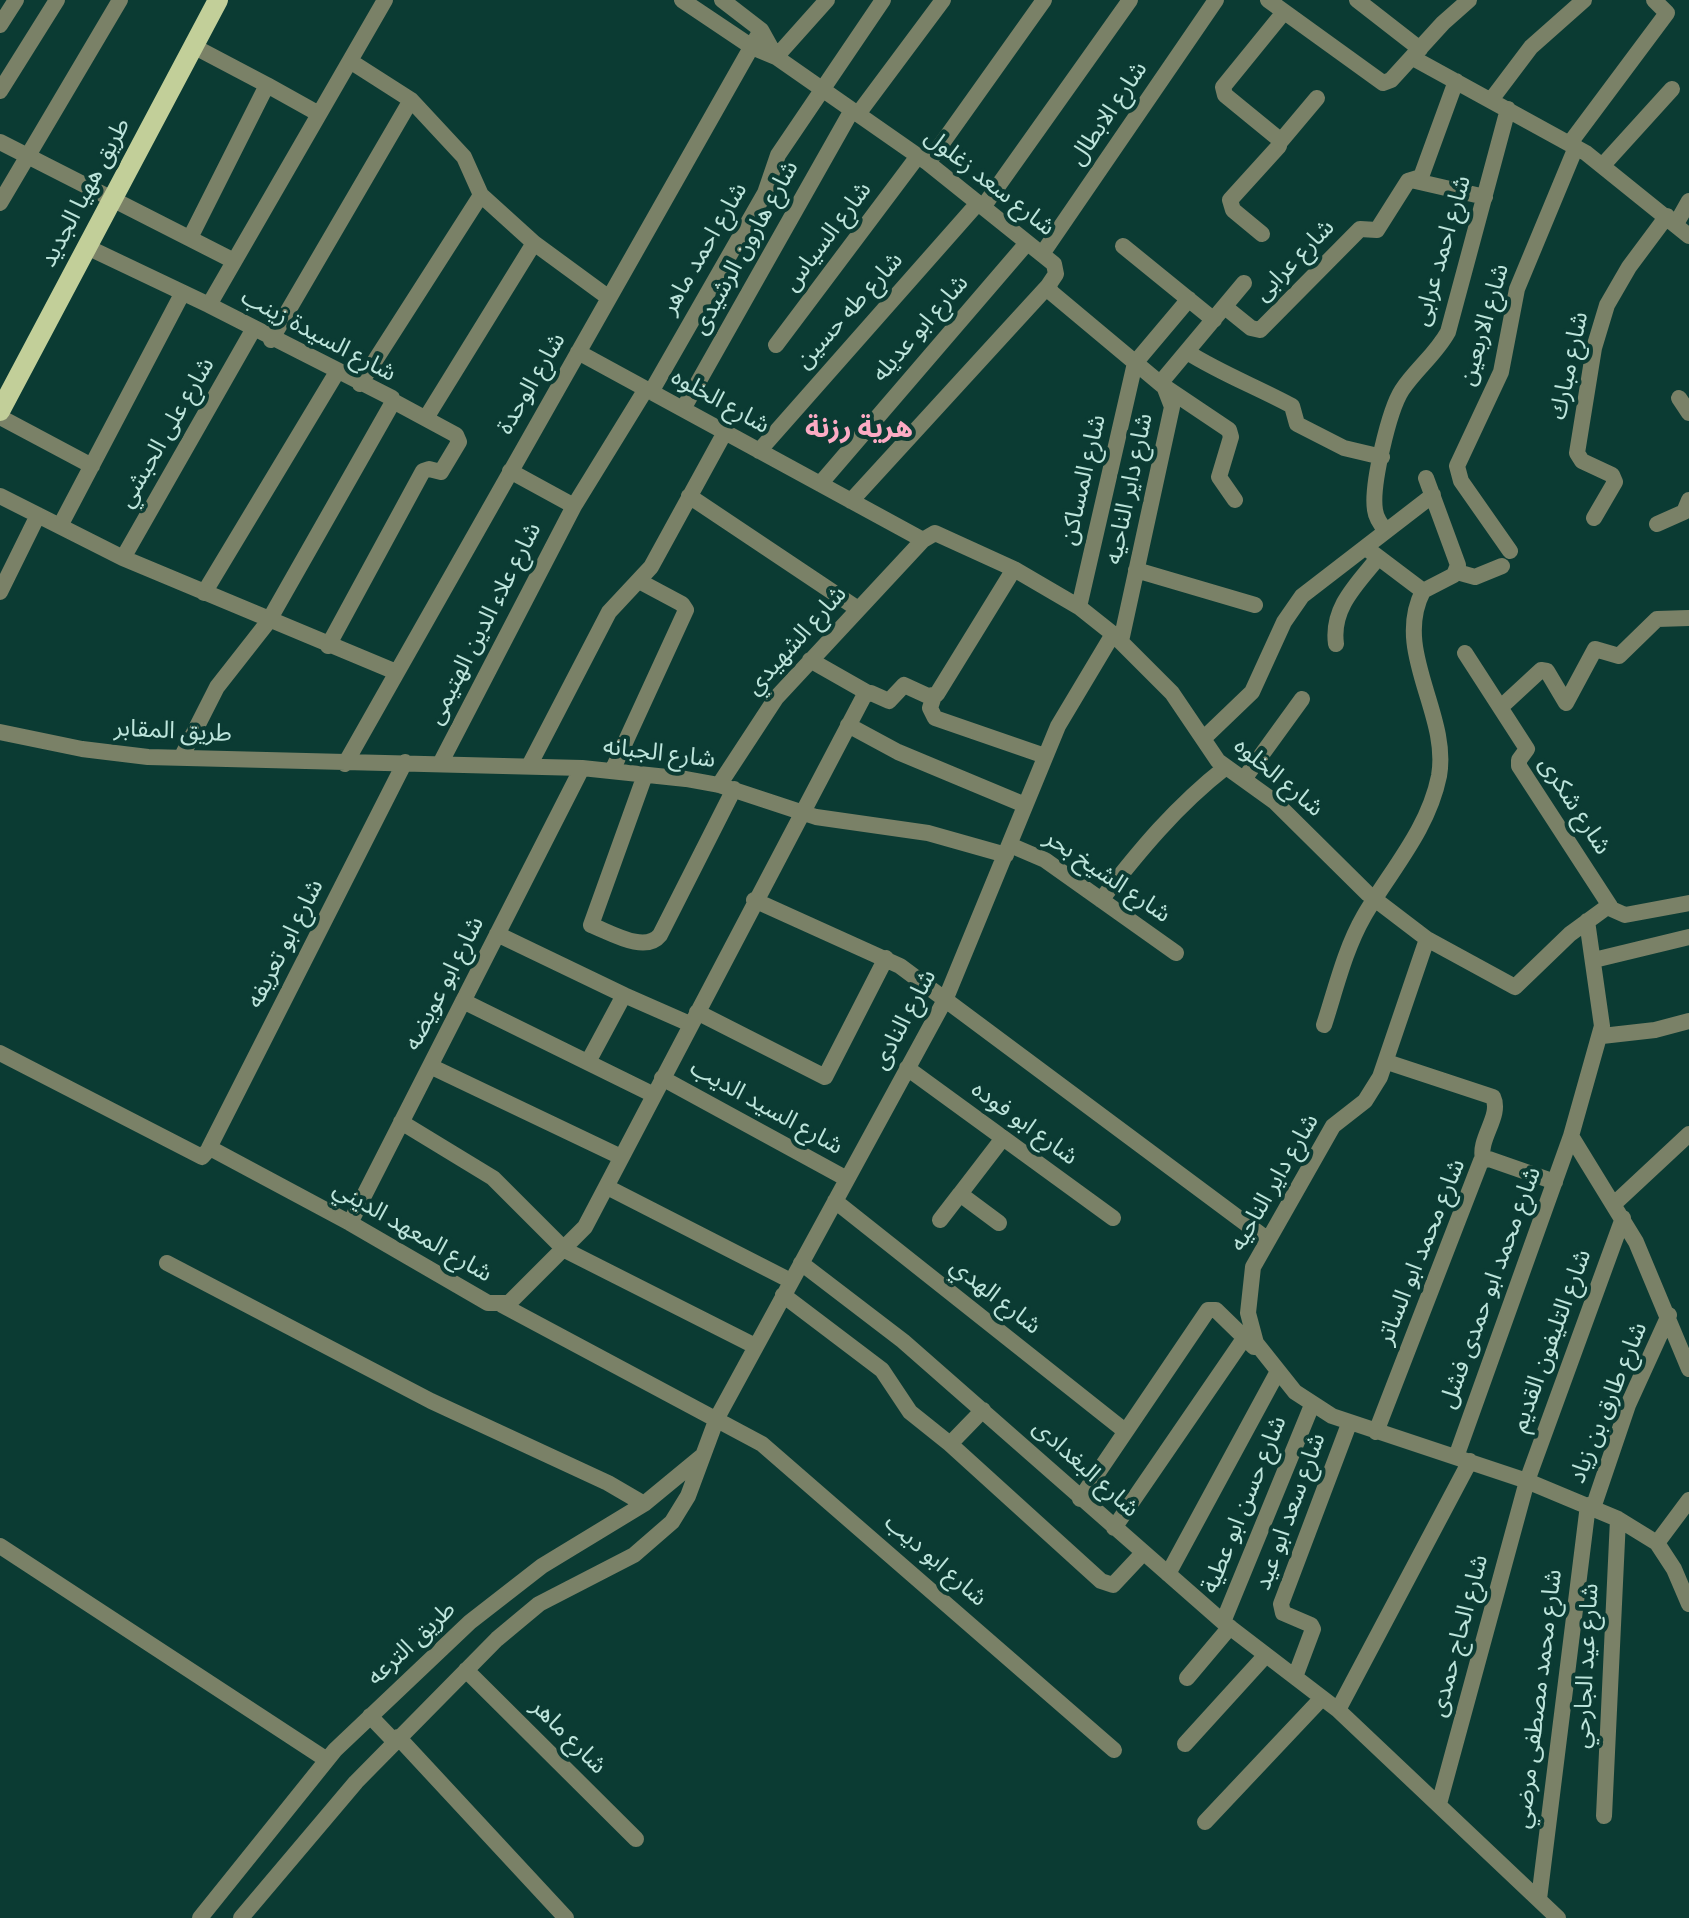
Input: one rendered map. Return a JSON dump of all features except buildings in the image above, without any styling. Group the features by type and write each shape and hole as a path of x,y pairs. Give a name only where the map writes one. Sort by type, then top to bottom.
{"main road":[{"name":"طريق ههيا الجديد","path":"0,411 218,0"}],"street":[{"path":"0,25 16,0"},
{"path":"0,91 57,0"},
{"path":"0,203 120,0"},
{"name":"شارع السيدة زينب","path":"181,758 217,687 268,622 393,401 209,305 385,0"},
{"name":"شارع سعد زغلول","path":"682,0 752,47 776,57 923,160 1042,254 1057,270 1048,286"},
{"path":"776,57 827,0"},
{"name":"شارع احمد ماهر","path":"574,506 648,390 765,193 778,155 883,0"},
{"name":"شارع هارون الرشيدى","path":"683,409 855,112 943,0"},
{"name":"شارع السياس","path":"776,345 923,160 1044,0"},
{"name":"شارع طه حسين","path":"759,451 980,205 1130,0"},
{"name":"شارع الابطال","path":"1042,254 1216,0"},
{"path":"1268,0 1379,81 1391,80 1469,0"},
{"path":"1357,0 1416,53 1456,81 1573,145 1603,165 1677,225 1689,201"},
{"path":"1491,100 1531,47 1584,0"},
{"path":"1573,145 1668,11 1654,0"},
{"name":"شارع سعد زغلول","path":"728,2 761,30 776,57"},
{"path":"1280,142 1225,95 1223,87 1284,12"},
{"name":"شارع الوحدة","path":"345,764 761,30"},
{"path":"193,46 319,114"},
{"path":"350,61 411,100 464,157 481,195 534,243 609,298"},
{"name":"شارع عرابى","path":"1220,313 1254,330 1263,328 1360,229 1377,230 1409,180 1421,177 1456,81"},
{"path":"190,238 267,85"},
{"path":"1603,165 1672,89"},
{"path":"1262,234 1233,210 1230,200 1317,98"},
{"path":"271,340 411,100"},
{"name":"شارع احمد عرابى","path":"1386,531 1374,506 1395,402 1448,332 1508,109"},
{"path":"0,142 234,261"},
{"name":"شارع الاربعين","path":"1510,551 1461,481 1457,466 1498,381 1517,289 1573,145"},
{"path":"1409,180 1485,197"},
{"path":"360,384 481,195"},
{"name":"شارع مبارك","path":"1594,518 1615,482 1612,475 1582,461 1577,453 1599,327 1617,285 1677,225"},
{"path":"426,418 534,243"},
{"name":"شارع ابو عديله","path":"820,484 1027,243"},
{"path":"1123,246 1189,299 1220,313"},
{"path":"87,247 209,305"},
{"name":"شارع داير الناحيه","path":"1117,637 1136,570 1172,407 1162,385 1244,283"},
{"path":"851,501 1048,286 1052,293 1162,385 1229,430 1231,437 1219,477 1235,500"},
{"path":"60,526 182,294"},
{"path":"1135,363 1189,299"},
{"name":"شارع على الحبشي","path":"123,558 253,330"},
{"name":"شارع الخلوه","path":"578,352 923,540 935,533 1014,569 1079,607 1117,637 1172,693 1226,767 1289,814 1375,899 1427,939"},
{"path":"1187,352 1225,376 1246,381 1292,406 1297,424 1344,448 1382,457"},
{"name":"شارع المساكن","path":"1079,607 1135,363"},
{"path":"204,593 337,372"},
{"path":"1679,398 1689,413"},
{"path":"328,646 423,471 441,472 458,444 456,435 393,401"},
{"path":"0,417 92,466"},
{"path":"529,766 609,612 651,567 725,432"},
{"path":"510,471 574,506"},
{"path":"1426,478 1458,565 1457,572"},
{"path":"1336,644 1335,625 1341,607 1386,531 1433,495"},
{"path":"0,496 123,558 268,622 396,672"},
{"path":"689,496 858,609"},
{"path":"1657,524 1684,512 1689,500"},
{"name":"شارع علاء الدين الهتيمى","path":"440,764 574,506"},
{"path":"0,592 38,515"},
{"name":"شارع الشهيدي","path":"645,775 591,925 642,944 656,941 660,935 760,719 810,660 923,540"},
{"path":"1372,553 1423,591"},
{"path":"1203,739 1252,692 1284,622 1302,596 1372,553"},
{"path":"1324,1025 1353,939 1413,841 1439,774 1439,736 1413,631 1415,610 1423,591 1457,572 1475,577 1502,566"},
{"path":"1014,569 934,696 930,708 935,718 1045,756"},
{"path":"1136,570 1255,605"},
{"path":"612,771 686,610 682,604 639,581"},
{"path":"1501,707 1541,670 1549,673 1566,703 1595,649 1619,656 1653,622 1662,618 1689,618"},
{"name":"شارع النادى","path":"717,1418 946,998 1045,756 1073,696 1117,637"},
{"name":"شارع شكرى","path":"1465,653 1527,749 1519,760 1519,766 1610,906"},
{"path":"810,660 868,693 889,701 907,685 934,696"},
{"name":"شارع المعهد الديني","path":"0,1053 202,1157 209,1148 350,1223 488,1303 502,1305 515,1299 585,1227 799,813 868,693"},
{"path":"1244,779 1302,699"},
{"path":"848,725 924,763 1025,805"},
{"name":"طريق المقابر","path":"0,732 82,749 181,758 345,764"},
{"name":"شارع الجبانه","path":"345,764 405,762 529,766 645,775 727,787 799,813 928,833 1008,850"},
{"name":"شارع ابو تعريفه","path":"209,1148 405,762"},
{"path":"1101,900 1156,829 1191,794 1226,767"},
{"name":"شارع ابو عويضه","path":"350,1223 582,768"},
{"name":"شارع الشيخ بحر","path":"1008,850 1045,860 1176,953"},
{"path":"754,900 886,958 946,998 1268,1240"},
{"path":"1427,939 1515,987 1587,921 1610,906 1625,915 1689,903"},
{"path":"1587,921 1602,1036 1655,1030 1689,1021"},
{"path":"497,934 624,995 694,1018 825,1077 886,958"},
{"path":"1594,960 1689,937"},
{"name":"شارع داير الناحيه","path":"1427,939 1387,1062 1365,1101 1333,1126 1253,1267 1247,1298 1251,1329 1264,1357 1312,1405 1349,1424 1463,1459 1590,1506 1657,1543"},
{"path":"588,1062 624,995"},
{"path":"463,1001 654,1095"},
{"name":"شارع محمد ابو حمدى فشل","path":"1338,1710 1463,1459 1602,1036"},
{"path":"1387,1062 1493,1097 1495,1107 1482,1145 1483,1159"},
{"path":"430,1066 621,1157"},
{"name":"شارع ابو فوده","path":"907,1068 1113,1218"},
{"name":"شارع السيد الديب","path":"662,1078 847,1179"},
{"path":"401,1122 493,1178 565,1250 755,1346"},
{"path":"1614,1204 1689,1134"},
{"path":"1571,1136 1623,1218 1669,1315 1689,1369"},
{"path":"940,1220 1003,1138"},
{"name":"شارع محمد ابو الساتر","path":"1376,1432 1483,1159 1555,1182"},
{"path":"607,1187 787,1288 882,1370 910,1412 1107,1585 1121,1579 1143,1553"},
{"path":"960,1194 999,1223"},
{"name":"شارع الهدي","path":"835,1201 1125,1431"},
{"name":"شارع التليفون القديم","path":"1527,1481 1623,1218"},
{"path":"167,1263 431,1401 608,1483 644,1504"},
{"name":"شارع البغدادى","path":"801,1263 903,1341 1226,1625 1338,1710 1558,1918"},
{"name":"شارع ابو ديب","path":"502,1305 762,1444 1114,1750"},
{"path":"1080,1499 1208,1310 1216,1310 1264,1357"},
{"name":"شارع طارق بن زياد","path":"1590,1506 1628,1405 1669,1315"},
{"path":"1114,1528 1245,1337"},
{"path":"1168,1574 1277,1373"},
{"name":"شارع حسن ابو عطية","path":"1187,1678 1226,1625 1312,1405"},
{"path":"950,1444 983,1410"},
{"name":"طريق الترعه","path":"241,1918 278,1870 396,1739 466,1670 539,1604 624,1561 653,1541 672,1522 688,1496 717,1418"},
{"name":"شارع سعد ابو عيد","path":"1295,1677 1313,1629 1311,1625 1286,1614 1281,1604 1349,1424"},
{"name":"طريق الترعه","path":"200,1918 327,1760 370,1716 507,1590 644,1504 703,1455"},
{"name":"شارع الحاج حمدى","path":"1439,1804 1527,1481"},
{"name":"شارع محمد مصطفى مرضي","path":"1539,1899 1590,1506"},
{"path":"1687,1507 1657,1543 1674,1569 1689,1604"},
{"name":"شارع عيد الجارحي","path":"1604,1816 1618,1519"},
{"path":"0,1546 327,1760"},
{"path":"1185,1744 1266,1655"},
{"name":"شارع ماهر","path":"466,1670 636,1839"},
{"path":"1205,1822 1322,1698"},
{"path":"370,1716 396,1739 566,1918"}],"district":[{"name":"هرية رزنة","path":"859,430"}]}
